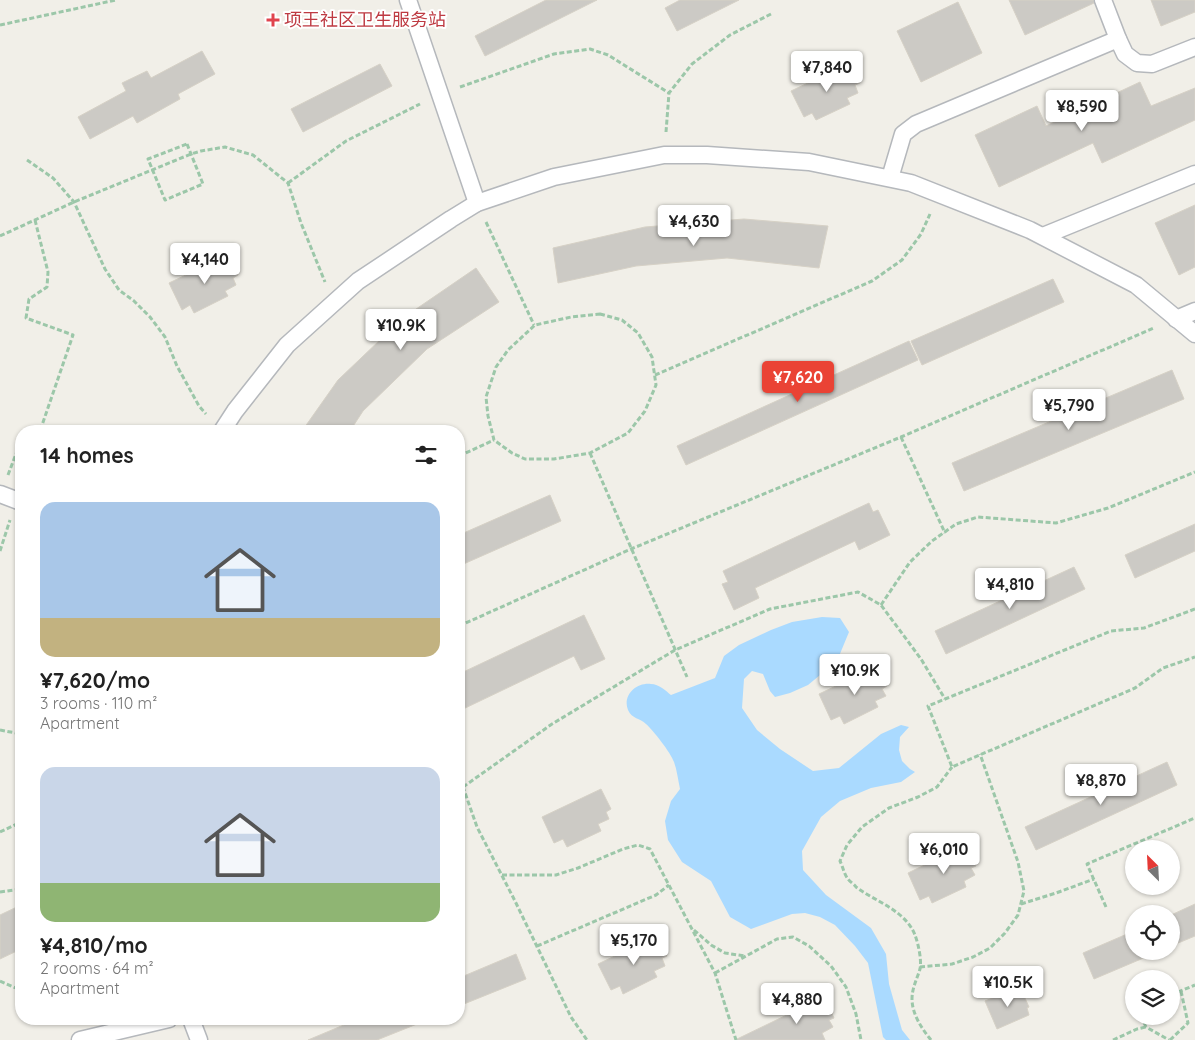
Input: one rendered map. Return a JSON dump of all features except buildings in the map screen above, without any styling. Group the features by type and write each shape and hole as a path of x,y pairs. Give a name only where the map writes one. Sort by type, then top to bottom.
{"lane":[{"path":"408,0 477,203"},
{"path":"1103,0 1125,54 1137,63 1152,64 1195,47"},
{"path":"890,178 903,134 916,124 1118,39"},
{"path":"226,425 287,345 358,281 451,219 477,203 554,177 664,155 707,155 809,162 911,182 1030,230 1136,285 1195,334"},
{"path":"1043,236 1195,174"},
{"path":"1176,319 1195,311"},
{"path":"80,1040 144,1025"},
{"path":"193,1025 199,1040"}],"path":[{"path":"0,25 116,0"},
{"path":"664,155 669,93 692,64 730,35 771,14"},
{"path":"288,183 346,142 440,94 554,54 590,49 608,55 669,93"},
{"path":"188,144 192,154 203,184 164,200 148,159 188,144"},
{"path":"0,236 74,202 192,154 225,147 253,155 288,183 301,223 333,304"},
{"path":"27,160 53,178 74,202 105,268 119,290 134,301 150,317 165,337 177,366 199,406 210,418"},
{"path":"655,375 872,281 902,260 920,234 940,194"},
{"path":"477,203 534,325"},
{"path":"35,220 48,272 47,287 29,299 26,318 73,335 42,425"},
{"path":"600,314 622,320 638,333 652,356 656,385 644,412 628,433 590,454 554,459 525,459 512,453 494,440 488,416 486,397 496,367 508,350 534,325 571,316 600,314"},
{"path":"465,623 631,549 901,437 1176,319"},
{"path":"901,437 945,533"},
{"path":"465,453 494,440"},
{"path":"590,454 687,677"},
{"path":"0,551 15,469"},
{"path":"882,605 910,562 956,524 978,517 1056,523 1108,508 1195,472"},
{"path":"465,785 552,724 675,650 770,609 858,592 882,605 921,659 945,699"},
{"path":"952,767 928,706 1111,631 1144,628 1195,609"},
{"path":"931,1040 922,1029 915,1014 912,999 920,967 918,946 914,934 906,920 848,880 840,861 847,845 862,827 889,808 918,797 937,787 952,767 1135,688 1163,668 1195,657"},
{"path":"0,730 15,733"},
{"path":"920,967 952,964 973,957 990,948 1005,933 1018,915 1024,891 1018,862 980,754"},
{"path":"465,795 477,827 571,1017 587,1040"},
{"path":"1106,907 1087,864 1195,818"},
{"path":"0,832 15,825"},
{"path":"502,875 556,875 623,849 638,845 650,849 716,973 736,1040"},
{"path":"1021,904 1094,879"},
{"path":"536,946 656,895 669,885"},
{"path":"0,892 15,890"},
{"path":"693,929 711,945 725,953 745,956"},
{"path":"716,973 777,939 793,937 809,946 831,966 846,987 856,1014 861,1040"},
{"path":"0,981 15,988"},
{"path":"1113,1040 1146,1026 1169,1040 1188,1023 1181,991 1195,986"}],"water":[{"path":"822,617 840,618 849,632 837,661 808,685 775,697 770,691 763,674 752,671 744,679 742,708 757,730 780,749 813,771 839,768 881,734 901,725 909,727 900,737 899,750 902,761 915,772 901,782 871,788 840,801 821,817 802,851 803,870 826,895 871,928 886,954 889,984 902,1030 910,1040 886,1040 883,1037 868,963 835,925 820,917 805,913 792,914 751,929 730,917 711,881 682,862 668,840 665,821 671,801 680,789 674,762 657,736 644,722 632,715 628,710 627,699 636,687 654,684 671,695 715,678 724,656 739,645 792,622"}],"place":[{"name":"项王社区卫生服务站","path":"273,20"}]}
